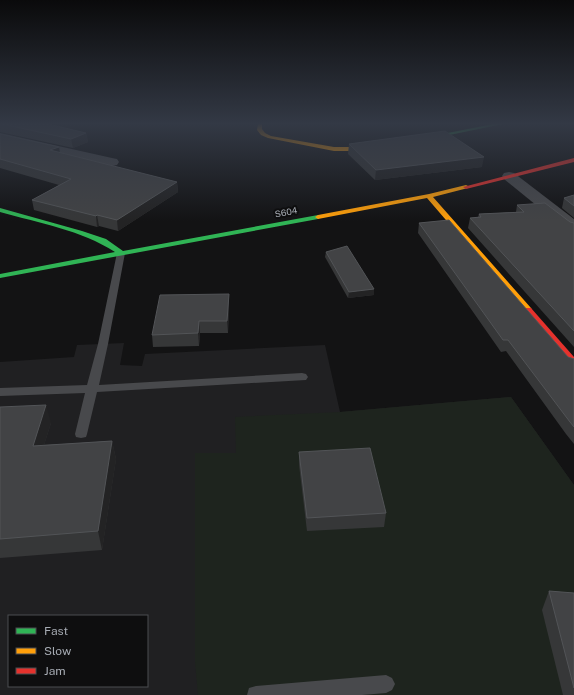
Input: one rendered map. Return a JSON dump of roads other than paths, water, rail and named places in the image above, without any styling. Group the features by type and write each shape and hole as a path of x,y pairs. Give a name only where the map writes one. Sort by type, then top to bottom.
{"street":[{"path":"87,156 112,162"},
{"name":"S604","path":"0,276 429,196 574,160"},
{"path":"510,176 573,226"},
{"path":"429,196 574,363"},
{"path":"0,210 80,232 103,241 121,253"}],"lane":[{"path":"82,434 103,344 121,253"},
{"path":"0,392 92,389 302,377"},
{"path":"256,695 386,684"}]}
